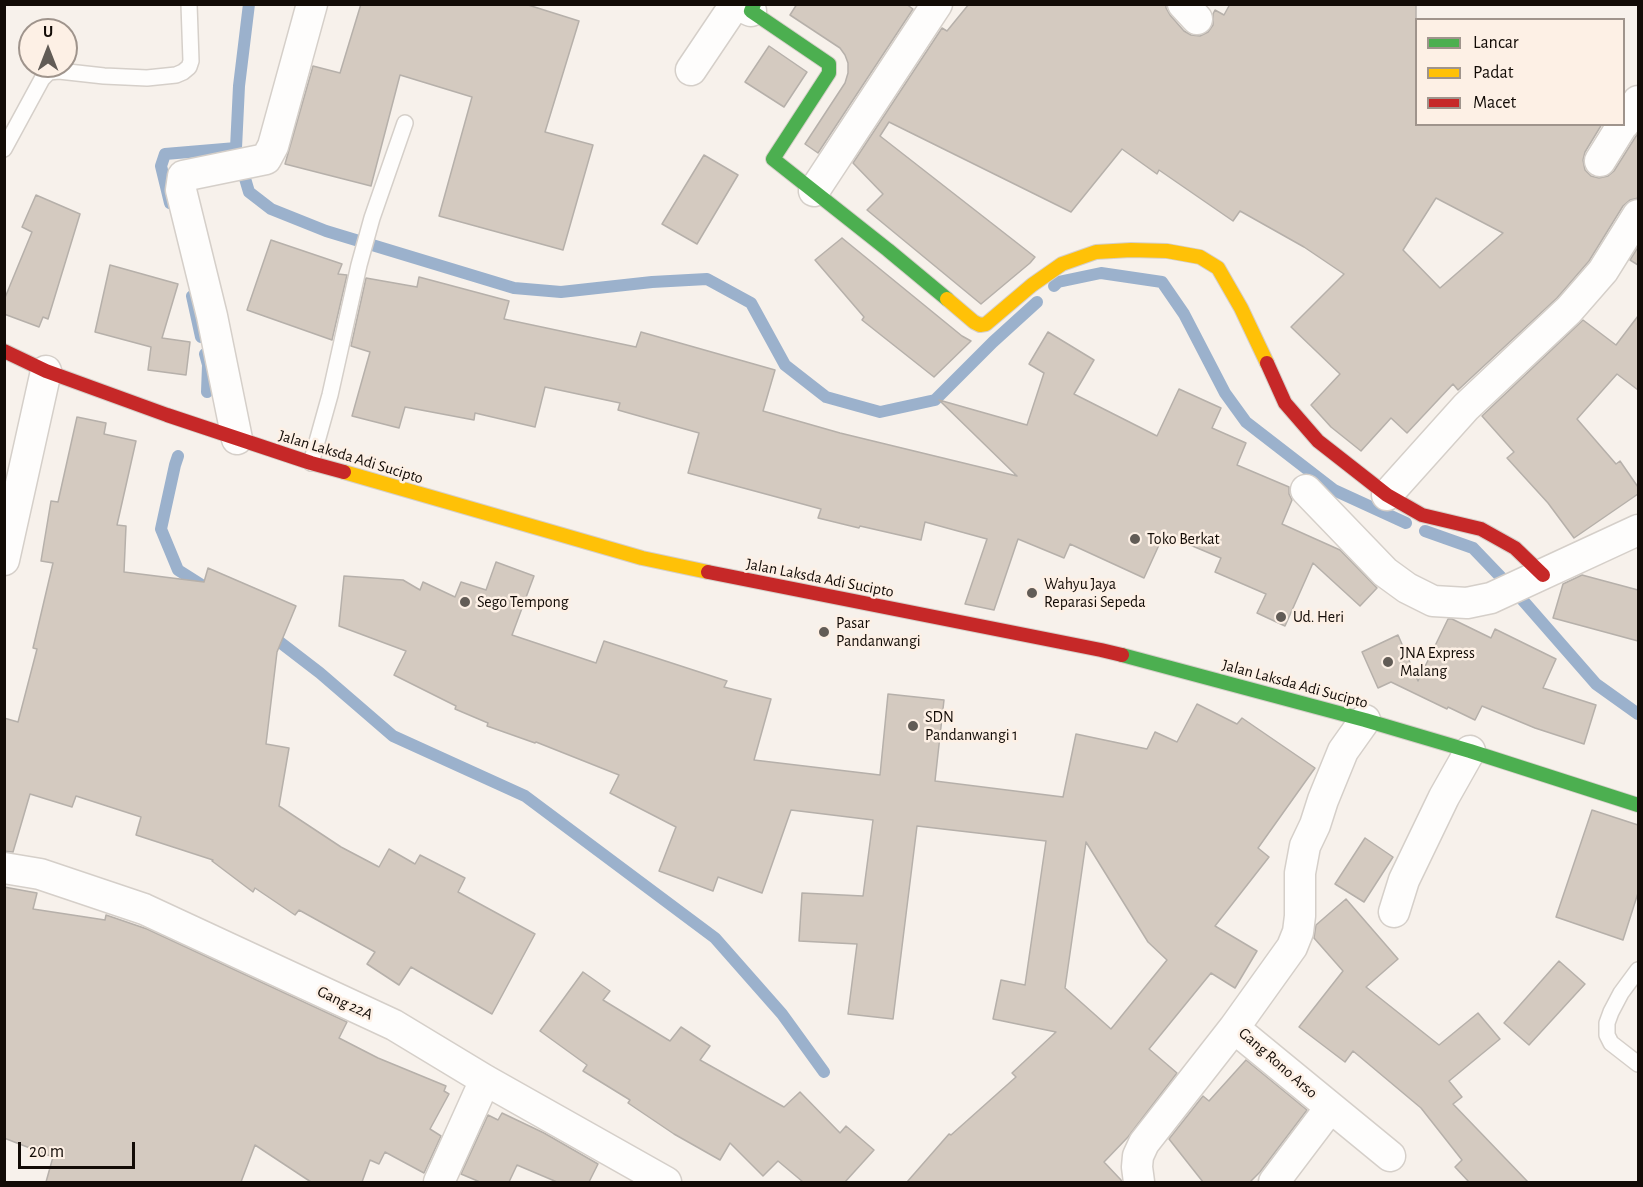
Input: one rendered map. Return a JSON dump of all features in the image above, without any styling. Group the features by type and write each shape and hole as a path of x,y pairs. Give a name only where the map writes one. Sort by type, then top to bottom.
{"main road":[{"path":"752,8 829,64 829,73 773,159 974,322 980,325 986,324 1032,285 1062,264 1096,252 1167,251 1200,257 1218,268 1241,308 1285,403 1318,441 1388,495 1422,515 1481,529 1515,548 1541,576"},
{"name":"Jalan Laksda Adi Sucipto","path":"4,351 46,371 167,416 311,464 642,558 1101,650 1365,720 1638,805"}],"street":[{"path":"237,439 212,316 181,190 183,176 266,159 273,146 312,4"},
{"path":"814,191 937,4"},
{"path":"691,70 732,9 735,6 752,8"},
{"path":"1625,121 1638,101"},
{"path":"1600,161 1622,126"},
{"path":"1388,495 1466,407 1569,310 1603,271 1638,215"},
{"path":"4,560 46,371"},
{"path":"1306,490 1385,572 1407,588 1433,601 1467,603 1491,598 1638,530"},
{"name":"Gang Rono Arso","path":"1365,720 1344,751 1305,846 1299,873 1298,932 1292,947 1234,1028 1390,1156"},
{"path":"1394,912 1404,880 1444,797 1470,751"},
{"name":"Gang 22A","path":"4,868 40,874 144,909 394,1025 485,1080 624,1173 666,1182"},
{"path":"1138,1182 1138,1156 1144,1143 1234,1028"},
{"path":"440,1182 485,1080"},
{"path":"1274,1182 1330,1108"}],"lane":[{"path":"4,149 42,79 49,72 147,78 176,75 183,72 189,67 190,61 189,4"},
{"path":"311,464 330,395 359,265 372,218 405,123"},
{"path":"1638,970 1621,993 1607,1023 1607,1035 1611,1043 1638,1064"}],"building":[{"path":"361,4 525,4 579,21 545,132 593,145 563,250 439,216 472,97 400,75 371,186 285,164 313,66 340,73"},
{"path":"797,4 906,4 913,9 818,153 805,144 845,83 848,63 840,48 790,15"},
{"path":"969,4 1166,4 1170,15 1184,31 1200,36 1208,32 1213,25 1215,10 1224,15 1230,4 1416,4 1415,126 1601,126 1585,152 1583,160 1585,170 1591,176 1599,178 1608,176 1614,171 1638,133 1638,198 1630,200 1623,206 1589,261 1557,298 1458,390 1453,384 1407,433 1391,418 1361,451 1331,427 1311,405 1340,374 1291,327 1344,274 1304,247 1240,211 1233,221 1159,170 1157,174 1122,149 1071,212 889,122 880,136 1035,257 981,304 867,210 883,194 853,163 942,28 947,31","holes":["1436,198 1503,233 1440,288 1403,250"]},
{"path":"769,46 807,72 784,107 745,82"},
{"path":"704,155 738,175 697,244 662,224"},
{"path":"36,195 80,214 48,319 43,317 39,327 4,314 4,300 32,232 22,227"},
{"path":"842,238 971,341 934,377 862,320 864,317 815,260"},
{"path":"271,240 342,264 338,274 347,275 332,340 247,310"},
{"path":"1638,247 1638,265 1630,260"},
{"path":"110,265 178,284 162,338 190,342 186,375 148,370 151,347 95,332"},
{"path":"419,277 509,301 504,319 636,347 641,332 775,370 763,411 840,433 1017,476 939,400 1027,425 1044,373 1029,364 1048,332 1094,360 1074,394 1157,436 1179,389 1221,408 1212,428 1246,443 1237,465 1289,487 1292,500 1282,524 1340,550 1377,588 1360,606 1313,563 1285,626 1257,613 1266,594 1215,572 1221,558 1164,534 1144,578 1070,544 1064,558 1018,539 994,610 965,604 987,539 925,522 921,540 860,526 859,528 818,518 821,509 688,473 699,433 618,410 620,403 545,387 535,427 475,413 474,420 405,407 399,428 352,416 370,352 351,346 366,278 417,287"},
{"path":"1638,316 1638,390 1617,374 1577,419 1616,464 1620,461 1638,487 1638,494 1574,538 1548,503 1507,458 1514,452 1482,416 1583,320 1616,345"},
{"path":"77,417 106,423 104,434 136,441 117,525 126,526 124,572 204,582 208,568 296,606 277,652 266,744 289,748 279,806 341,847 379,867 389,849 415,864 420,855 465,878 458,892 535,934 492,1014 411,967 399,985 367,964 375,952 299,910 295,915 255,888 253,892 213,860 136,835 141,817 76,796 72,807 30,794 13,852 4,851 4,718 18,722 37,649 33,648 53,563 41,561 51,501 58,502"},
{"path":"496,562 534,576 512,635 596,663 604,641 727,681 724,687 771,699 754,760 880,775 888,694 944,700 935,781 1063,797 1076,734 1147,749 1155,732 1177,742 1197,704 1237,724 1242,718 1315,768 1258,848 1269,857 1215,926 1257,951 1235,988 1211,973 1149,1049 1177,1073 1128,1137 1104,1162 1122,1182 907,1182 949,1134 951,1135 1016,1077 1012,1073 1056,1032 993,1019 1001,980 1025,985 1046,841 917,826 893,1019 848,1014 857,944 799,941 802,893 863,896 873,820 791,810 762,893 718,877 713,891 659,871 676,827 610,793 619,775 536,742 487,726 488,723 455,709 456,706 394,675 406,651 339,626 344,576 403,580 420,590 423,582 455,597 461,582 486,590","holes":["1086,842 1148,942 1167,960 1111,1029 1065,988"]},
{"path":"1582,575 1638,590 1638,641 1553,618 1563,584"},
{"path":"1448,619 1491,638 1495,629 1556,659 1543,688 1596,705 1584,744 1535,728 1482,706 1475,720 1391,682 1378,688 1362,652 1398,635 1418,681"},
{"path":"1592,810 1638,825 1638,893 1623,940 1556,917"},
{"path":"1365,838 1393,857 1364,902 1335,884"},
{"path":"4,887 37,893 33,909 105,920 106,915 147,929 347,1022 339,1038 378,1058 446,1086 444,1091 449,1094 430,1129 441,1136 424,1173 385,1152 379,1164 370,1160 362,1182 311,1182 255,1145 241,1182 46,1182 53,1157 4,1138"},
{"path":"1346,899 1398,959 1366,987 1439,1045 1478,1013 1500,1039 1449,1081 1462,1097 1453,1104 1528,1182 1469,1182 1455,1167 1462,1160 1421,1108 1353,1051 1345,1062 1299,1027 1343,971 1314,938 1316,925"},
{"path":"1559,961 1585,984 1529,1045 1504,1023"},
{"path":"583,972 610,991 603,1000 670,1041 681,1027 710,1046 700,1060 784,1107 800,1092 840,1133 846,1126 874,1150 845,1182 803,1182 778,1161 763,1176 730,1143 720,1160 674,1134 628,1103 630,1100 583,1071 587,1065 540,1031"},
{"path":"1246,1060 1307,1110 1250,1182 1203,1182 1169,1139 1203,1096 1209,1101"},
{"path":"502,1113 544,1133 598,1164 589,1182 557,1182 517,1165 509,1182 480,1182 461,1174 488,1115 498,1120"}],"waterway":[{"path":"249,4 239,86 236,148 249,192 271,209 326,231 514,288 561,292 652,282 707,279 751,303 785,365 826,397 880,412 935,400 1037,302"},
{"path":"170,203 161,166 165,154 236,148"},
{"path":"1054,286 1058,282 1101,273 1162,282 1184,314 1225,393 1246,422 1334,490 1406,523"},
{"path":"192,296 201,337"},
{"path":"205,354 208,365 207,392"},
{"path":"178,456 161,529 178,570 208,589"},
{"path":"1425,531 1473,548 1519,596 1596,684 1638,714"},
{"path":"268,633 320,673 393,736 525,796 715,938 782,1014 824,1072"}],"traffic: fast":[{"path":"754,4 751,11 829,64 829,73 773,159 947,299"},
{"path":"1122,655 1365,720 1638,805"}],"traffic: slow":[{"path":"947,299 980,325 986,324 1032,285 1062,264 1096,252 1167,251 1200,257 1218,268 1241,308 1267,363"},
{"path":"344,472 642,558 708,572"}],"traffic: jam":[{"path":"4,351 46,371 167,415 344,472"},
{"path":"1267,363 1285,403 1318,441 1387,495 1422,515 1481,529 1515,548 1543,575"},
{"path":"708,572 1122,655"}],"place":[{"name":"Toko Berkat","path":"1135,539"},
{"name":"Wahyu Jaya Reparasi Sepeda","path":"1032,593"},
{"name":"Sego Tempong","path":"465,602"},
{"name":"Ud. Heri","path":"1281,617"},
{"name":"Pasar Pandanwangi","path":"824,632"},
{"name":"JNA Express Malang","path":"1388,662"},
{"name":"SDN Pandanwangi 1","path":"913,726"}]}
